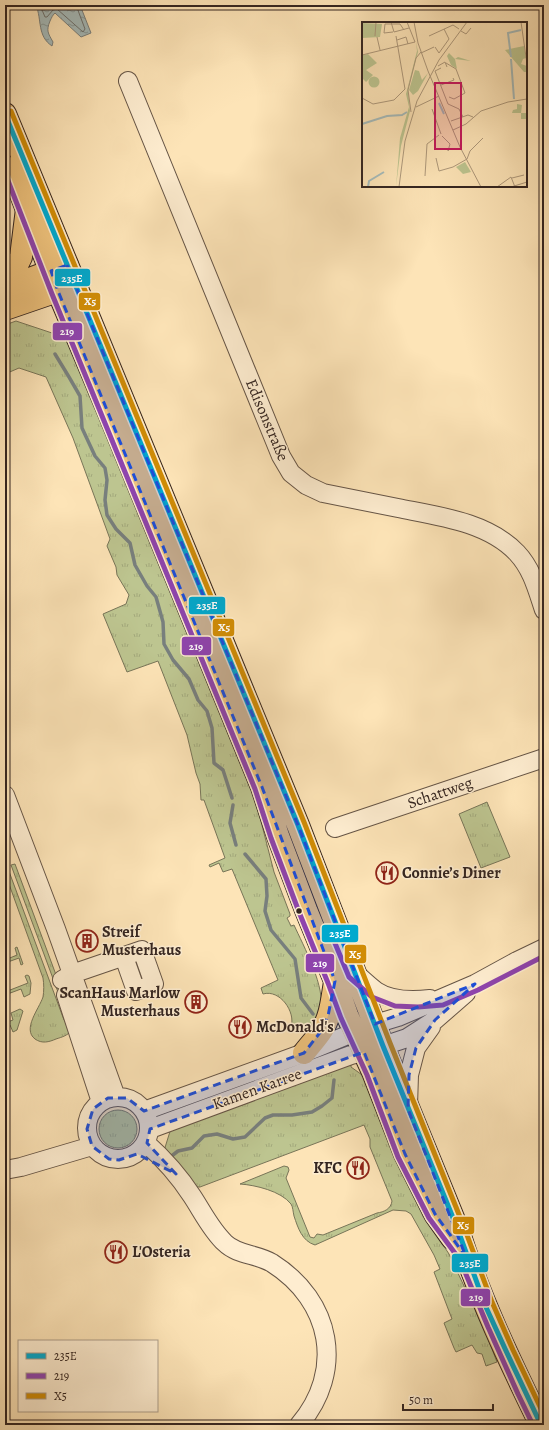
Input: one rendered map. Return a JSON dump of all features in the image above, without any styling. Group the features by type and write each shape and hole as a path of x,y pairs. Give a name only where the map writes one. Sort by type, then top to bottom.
{"main road":[{"path":"5,114 110,415 259,780 280,842 355,1032 373,1049 408,1109 458,1230 466,1257 524,1391 541,1425"},
{"path":"5,153 27,209 63,278 292,810 375,1024 373,1049 405,1154 435,1214 466,1257"},
{"path":"5,282 14,271 21,257 27,209"},
{"path":"5,291 63,278"},
{"path":"5,309 63,278"},
{"name":"Kamen Karree","path":"304,1053 322,1030 331,1008 335,981"},
{"name":"Kamen Karree","path":"355,1032 375,1024"}],"street":[{"name":"Edisonstraße","path":"128,81 281,456 291,472 306,485 324,493 452,518 497,537 516,552 531,572 544,610"},
{"name":"Schattweg","path":"335,828 544,758"},
{"path":"5,795 109,1099"},
{"path":"5,827 67,978"},
{"path":"375,1024 398,1017 475,984 544,948"},
{"path":"67,978 124,957"},
{"path":"354,972 376,991 396,999 418,1000 441,998"},
{"path":"373,1049 407,1038 435,1020 475,984"},
{"path":"408,1109 409,1076 416,1048 435,1020"},
{"name":"Kamen Karree","path":"144,1111 304,1053 355,1032"},
{"name":"Kamen Karree","path":"90,1140 100,1154 110,1159 119,1160 129,1158 144,1142 343,1058 373,1049"},
{"path":"8,1169 20,1162 90,1140 87,1129 88,1118 93,1109 109,1099 122,1097 138,1103 148,1119 144,1142 183,1182 215,1232 224,1242 235,1250 270,1262 285,1272 301,1288 317,1312 322,1325 326,1344 327,1365 321,1390 316,1402 299,1425"}],"highlighted area":[{"path":"67,265 298,825 375,1024 475,984 435,1020 416,1048 409,1075 408,1109 466,1257 435,1214 405,1154 364,1052 150,1129 147,1143 176,1174 137,1154 119,1160 109,1159 92,1146 87,1129 93,1109 108,1098 127,1098 144,1111 304,1053 322,1030 328,1016 335,981 262,787 58,291 51,271"}],"green space":[{"path":"16,321 70,339 208,671 256,802 274,872 290,914 287,918 291,926 294,925 308,955 320,991 320,1011 311,1027 291,1027 292,1021 289,1009 281,998 269,993 263,994 261,988 278,980 232,869 223,872 219,863 210,867 209,865 225,858 204,800 201,800 200,784 187,735 158,661 127,672 103,614 126,604 129,595 117,575 116,567 107,546 110,539 73,438 46,377 19,368 5,374 5,325"},
{"path":"487,802 510,857 481,868 459,814"},
{"path":"15,864 69,1010 65,1011 11,865"},
{"path":"5,866 7,866 64,1020 71,1017 72,1030 64,1036 48,1042 40,1042 31,1035 31,1024 43,997 43,978 5,873"},
{"path":"17,947 23,964 21,965 19,958 5,963 5,960 17,955 15,948"},
{"path":"25,976 29,976 31,983 30,994 24,997 21,989 5,995 5,992 28,983"},
{"path":"20,1009 23,1011 17,1030 13,1032 10,1025 5,1026 5,1023 13,1020 11,1013"},
{"path":"351,1064 351,1067 365,1077 425,1217 449,1254 472,1303 476,1307 497,1362 486,1366 482,1354 477,1353 472,1345 456,1352 444,1323 452,1319 434,1272 440,1269 434,1255 411,1214 406,1211 393,1210 315,1245 301,1234 294,1216 292,1205 287,1199 274,1192 240,1184 284,1166 288,1167 289,1170 286,1178 310,1237 314,1238 317,1234 323,1235 385,1211 389,1208 392,1201 370,1147 370,1139 364,1125 200,1187 196,1187 163,1154 172,1125"},
{"path":"114,1110 122,1110 129,1113 134,1118 137,1129 134,1140 129,1145 122,1148 114,1148 107,1145 102,1140 99,1133 99,1125 102,1118 107,1113"}],"water":[{"path":"36,5 80,5 91,33 81,37 55,13 48,27 49,34 53,42 52,46 47,42 42,33"}],"waterway":[{"path":"55,354 80,396 82,428 95,456 105,468 107,480 105,500 107,515 116,529 130,543 135,565 147,586 156,597 163,622 164,644 173,660 189,679 198,700 207,711 212,728 214,763 223,770 232,798"},
{"path":"233,805 230,823 236,845"},
{"path":"245,854 266,879 267,896 265,911 271,930 295,959 301,998 313,1014"},
{"path":"169,1158 178,1151 192,1148 204,1136 217,1134 233,1139 245,1137 265,1118 273,1115 292,1115 312,1112 332,1098 334,1080"}],"transit line":[{"name":"X5","path":"11,111 304,822 390,1043 464,1227 492,1302 544,1415"},
{"name":"235E","path":"5,114 298,825 383,1046 458,1230 485,1305 541,1425"},
{"name":"219","path":"5,173 52,294 255,789 271,838 299,912 341,1018 367,1075 398,1157 429,1218 460,1260 488,1327 533,1425"},
{"name":"219","path":"332,936 349,977 372,997 395,1006 418,1007 443,1005 478,990 544,956"}],"place":[{"name":"Connie’s Diner","path":"387,873"},
{"name":"Streif Musterhaus","path":"87,941"},
{"name":"ScanHaus Marlow Musterhaus","path":"196,1002"},
{"name":"McDonald's","path":"240,1027"},
{"name":"KFC","path":"358,1168"},
{"name":"L'Osteria","path":"116,1252"}]}
